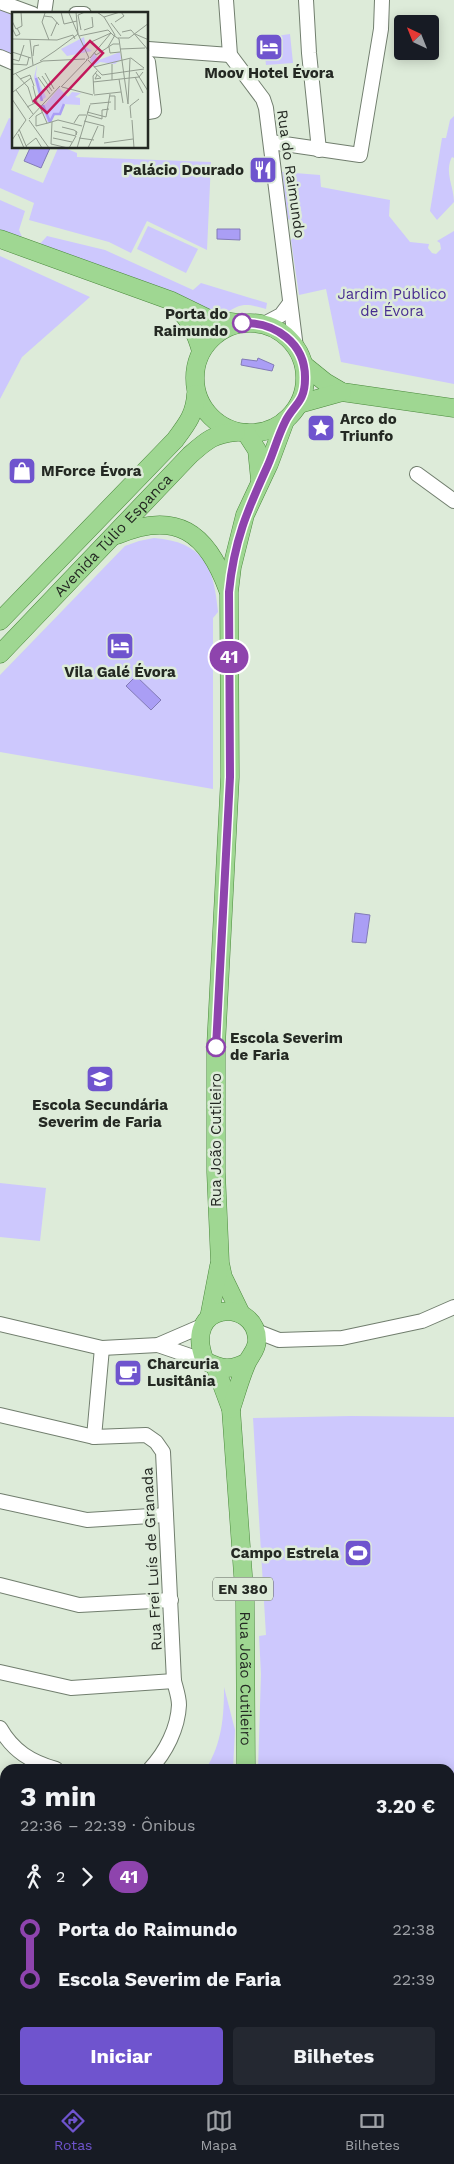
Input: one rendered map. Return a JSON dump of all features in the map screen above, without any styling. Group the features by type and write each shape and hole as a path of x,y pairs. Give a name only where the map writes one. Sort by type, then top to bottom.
{"main road":[{"path":"0,239 172,302 209,319 264,324 277,329 288,337 304,365 304,392 299,404 285,420 266,431 241,433 222,426 211,418 202,407 196,394 194,380 196,365 201,351 211,339 224,329 239,323"},
{"path":"172,302 189,320 201,351"},
{"path":"304,365 325,382 342,392 454,408"},
{"path":"299,404 342,392"},
{"name":"Avenida Túlio Espanca","path":"0,621 175,440 189,422 195,409 196,394"},
{"name":"Rua João Cutileiro","path":"231,1409 257,1342 256,1331 250,1321 241,1314 226,1284 220,1263 216,1182 216,1046 230,777 229,592 237,542 245,515 285,420"},
{"name":"Avenida Túlio Espanca","path":"0,654 190,456 210,438 221,433 241,433"},
{"name":"Rua João Cutileiro","path":"241,433 257,450 260,482"},
{"path":"112,537 147,524 167,525 187,532 206,546 215,559 229,592"},
{"name":"Rua João Cutileiro","path":"220,1263 206,1322 199,1338 200,1349 210,1363 231,1409 245,1602 246,1764"},
{"path":"206,1322 219,1312 230,1311 241,1314"},
{"path":"210,1363 226,1369 237,1368 250,1358"}],"street":[{"path":"149,56 230,55 226,0"},
{"path":"306,0 308,44 318,150"},
{"path":"272,142 360,155 381,29 382,0"},
{"path":"0,2 28,12"},
{"name":"Rua do Raimundo","path":"230,55 263,100 266,108 272,142 296,348"},
{"path":"0,58 12,62"},
{"path":"149,65 154,111 149,112"},
{"path":"264,324 281,315 290,303"},
{"path":"417,474 454,501"},
{"path":"256,1331 279,1340 342,1338 422,1321 454,1307"},
{"path":"0,1324 102,1348 158,1344 206,1322"},
{"path":"250,1358 279,1340"},
{"path":"158,1344 210,1363"},
{"path":"94,1437 102,1348"},
{"name":"Rua Frei Luís de Granada","path":"0,1415 94,1437 146,1435 156,1442 163,1452 174,1681 179,1704 175,1727 166,1748 154,1764"},
{"path":"0,1501 87,1520 166,1515"},
{"path":"0,1585 79,1605 171,1600"},
{"path":"0,1672 70,1688 174,1681"},
{"path":"0,1728 5,1738 21,1754 37,1764"}],"green space":[{"path":"0,7 12,13 12,58 0,53"},
{"path":"290,34 293,63 266,65 263,38"},
{"path":"454,116 454,158 452,157 450,163 449,174 454,202 437,220 430,211 442,138 446,138 450,120"},
{"path":"9,118 12,119 12,149 20,149 11,170 43,183 58,149 67,149 77,153 77,157 211,162 207,250 147,221 131,253 109,242 29,220 34,203 0,188 0,138"},
{"name":"Jardim Público de Évora","path":"282,172 320,175 321,187 390,200 389,216 410,242 429,244 428,248 432,253 436,254 441,249 440,243 437,241 454,231 454,384 341,362 326,289 299,295 291,240 299,229 296,223 288,219"},
{"path":"0,200 25,211 19,230 22,237 0,230"},
{"path":"148,226 198,249 186,273 137,249"},
{"path":"47,236 105,250 193,290 201,283 267,303 266,309 245,305 236,307 225,314 204,309 39,245"},
{"path":"0,256 90,297 22,357 0,399"},
{"name":"Vila Galé Évora","path":"154,538 171,540 195,551 209,569 213,582 218,612 213,618 213,789 0,752 0,675 125,546"},
{"path":"0,1183 46,1188 40,1241 0,1237"},
{"name":"Campo Estrela","path":"351,1416 454,1417 454,1764 258,1764 261,1674 259,1636 266,1635 253,1418"},
{"path":"224,1687 235,1730 233,1764 208,1764 219,1740"}],"shaded area":[{"path":"30,149 50,149 41,168 24,161"},
{"path":"217,229 240,229 240,240 217,239"},
{"path":"258,358 274,365 272,371 241,365 242,359 257,361"},
{"path":"136,676 161,700 151,710 126,686"},
{"path":"355,913 370,915 366,943 352,942"}],"bus line":[{"name":"41","path":"216,1047 230,777 229,592 232,567 245,515 269,464 285,420 299,404 304,392 305,378 304,365 288,337 277,329 264,324 242,323"}],"place":[{"name":"Moov Hotel Évora","path":"269,47"},
{"name":"Palácio Dourado","path":"263,170"},
{"name":"Porta do Raimundo","path":"242,323"},
{"name":"Arco do Triunfo","path":"321,428"},
{"name":"MForce Évora","path":"22,471"},
{"name":"Vila Galé Évora","path":"120,646"},
{"name":"Escola Severim de Faria","path":"216,1047"},
{"name":"Escola Secundária Severim de Faria","path":"100,1079"},
{"name":"Charcuria Lusitânia","path":"128,1373"},
{"name":"Campo Estrela","path":"358,1553"}]}
